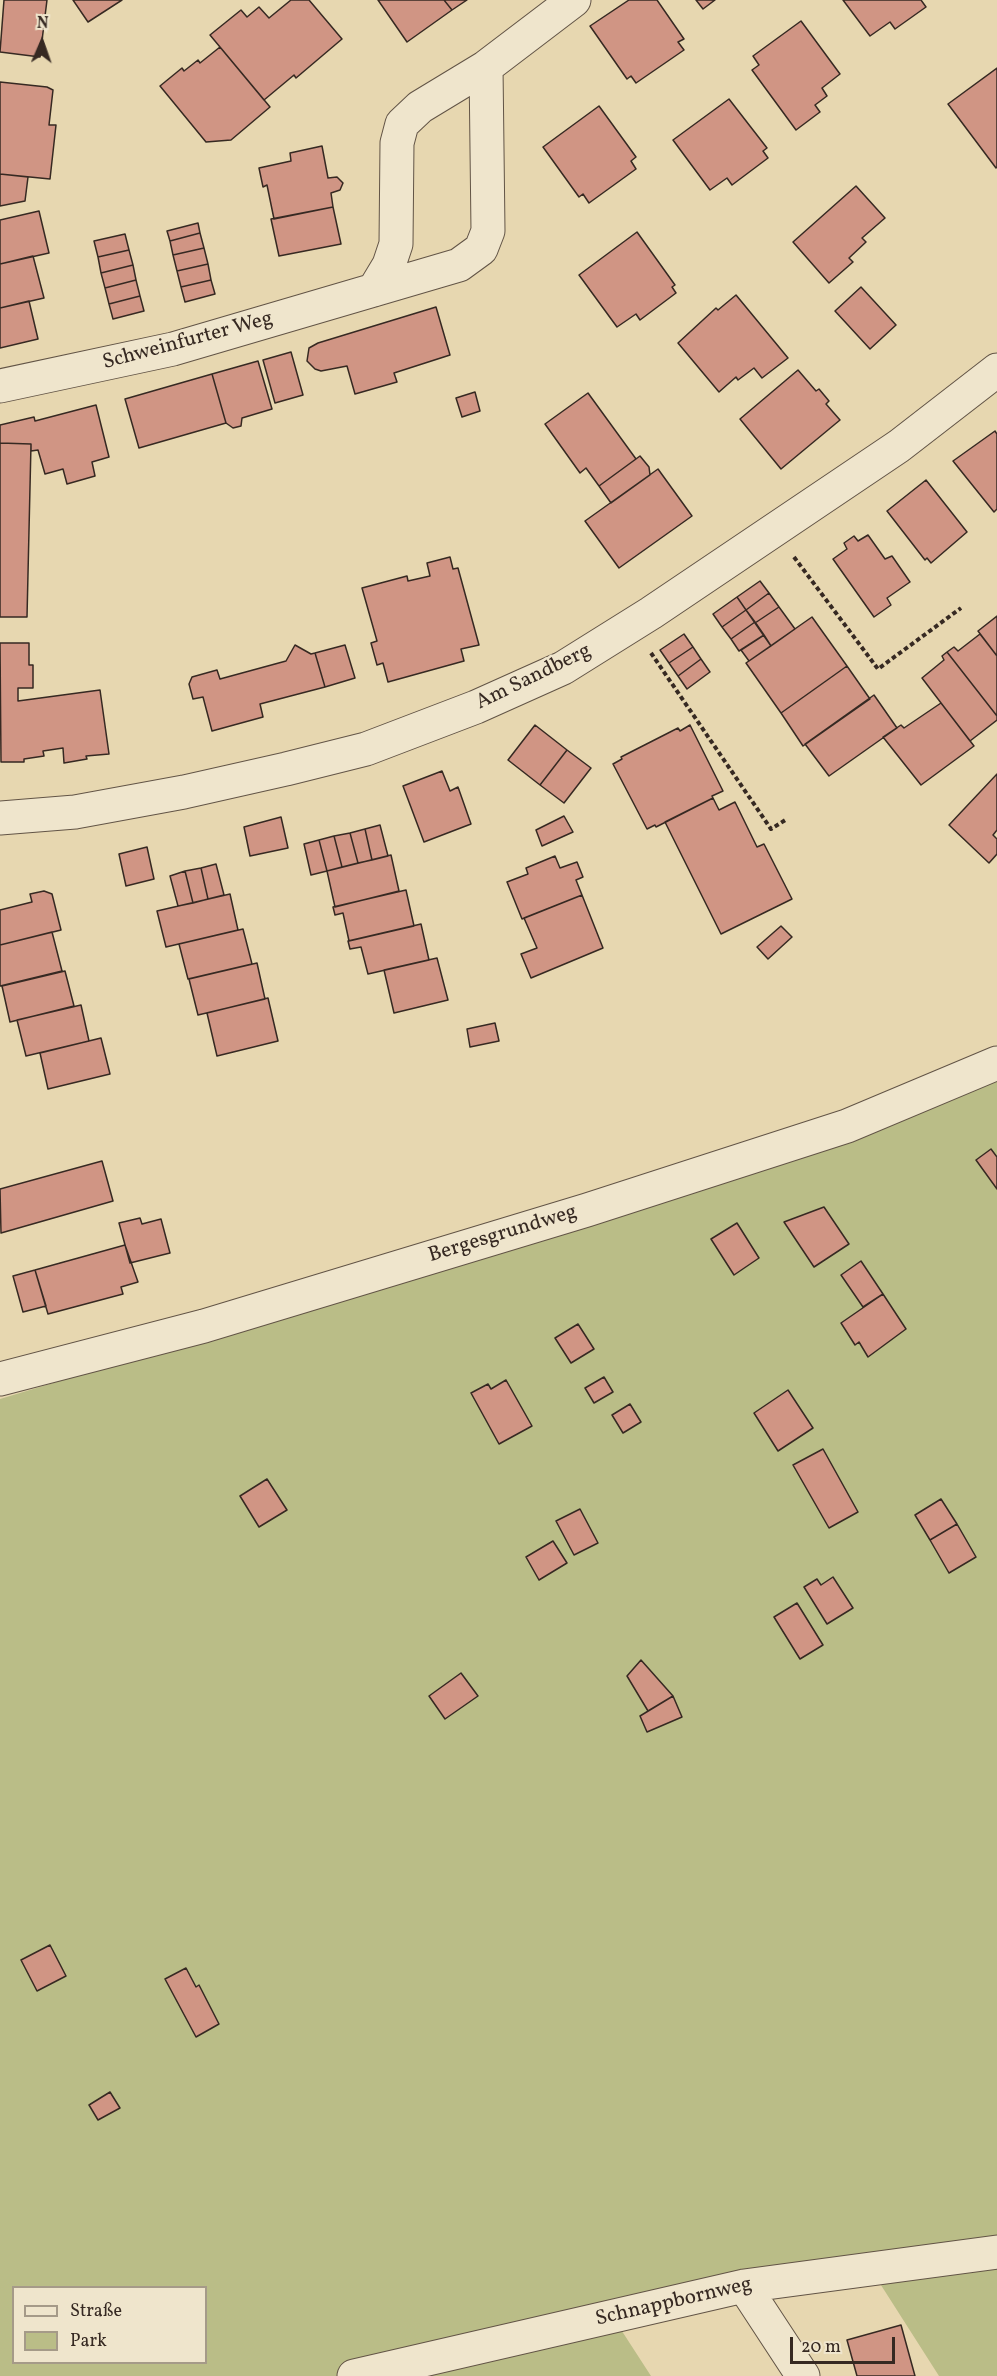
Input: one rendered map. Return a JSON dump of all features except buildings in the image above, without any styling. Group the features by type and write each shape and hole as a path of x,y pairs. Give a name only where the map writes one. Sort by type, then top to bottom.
{"street":[{"path":"374,290 389,265 396,244 397,143 402,124 420,107 486,67 574,0"},
{"name":"Schweinfurter Weg","path":"0,386 172,349 459,265 481,249 488,231 486,67"},
{"name":"Am Sandberg","path":"0,818 75,812 184,792 366,749 476,707 563,668 632,625 899,446 997,370"},
{"name":"Bergesgrundweg","path":"0,1379 204,1326 587,1210 847,1126 997,1063"},
{"name":"Schnappbornweg","path":"354,2376 744,2286 997,2252"},
{"path":"744,2286 803,2376"}],"path":[{"path":"773,529 878,669 961,608"},
{"path":"632,625 771,829 787,819"}],"green space":[{"path":"997,1079 997,2376 939,2376 879,2282 618,2325 651,2376 0,2376 0,1399 853,1142"}]}
